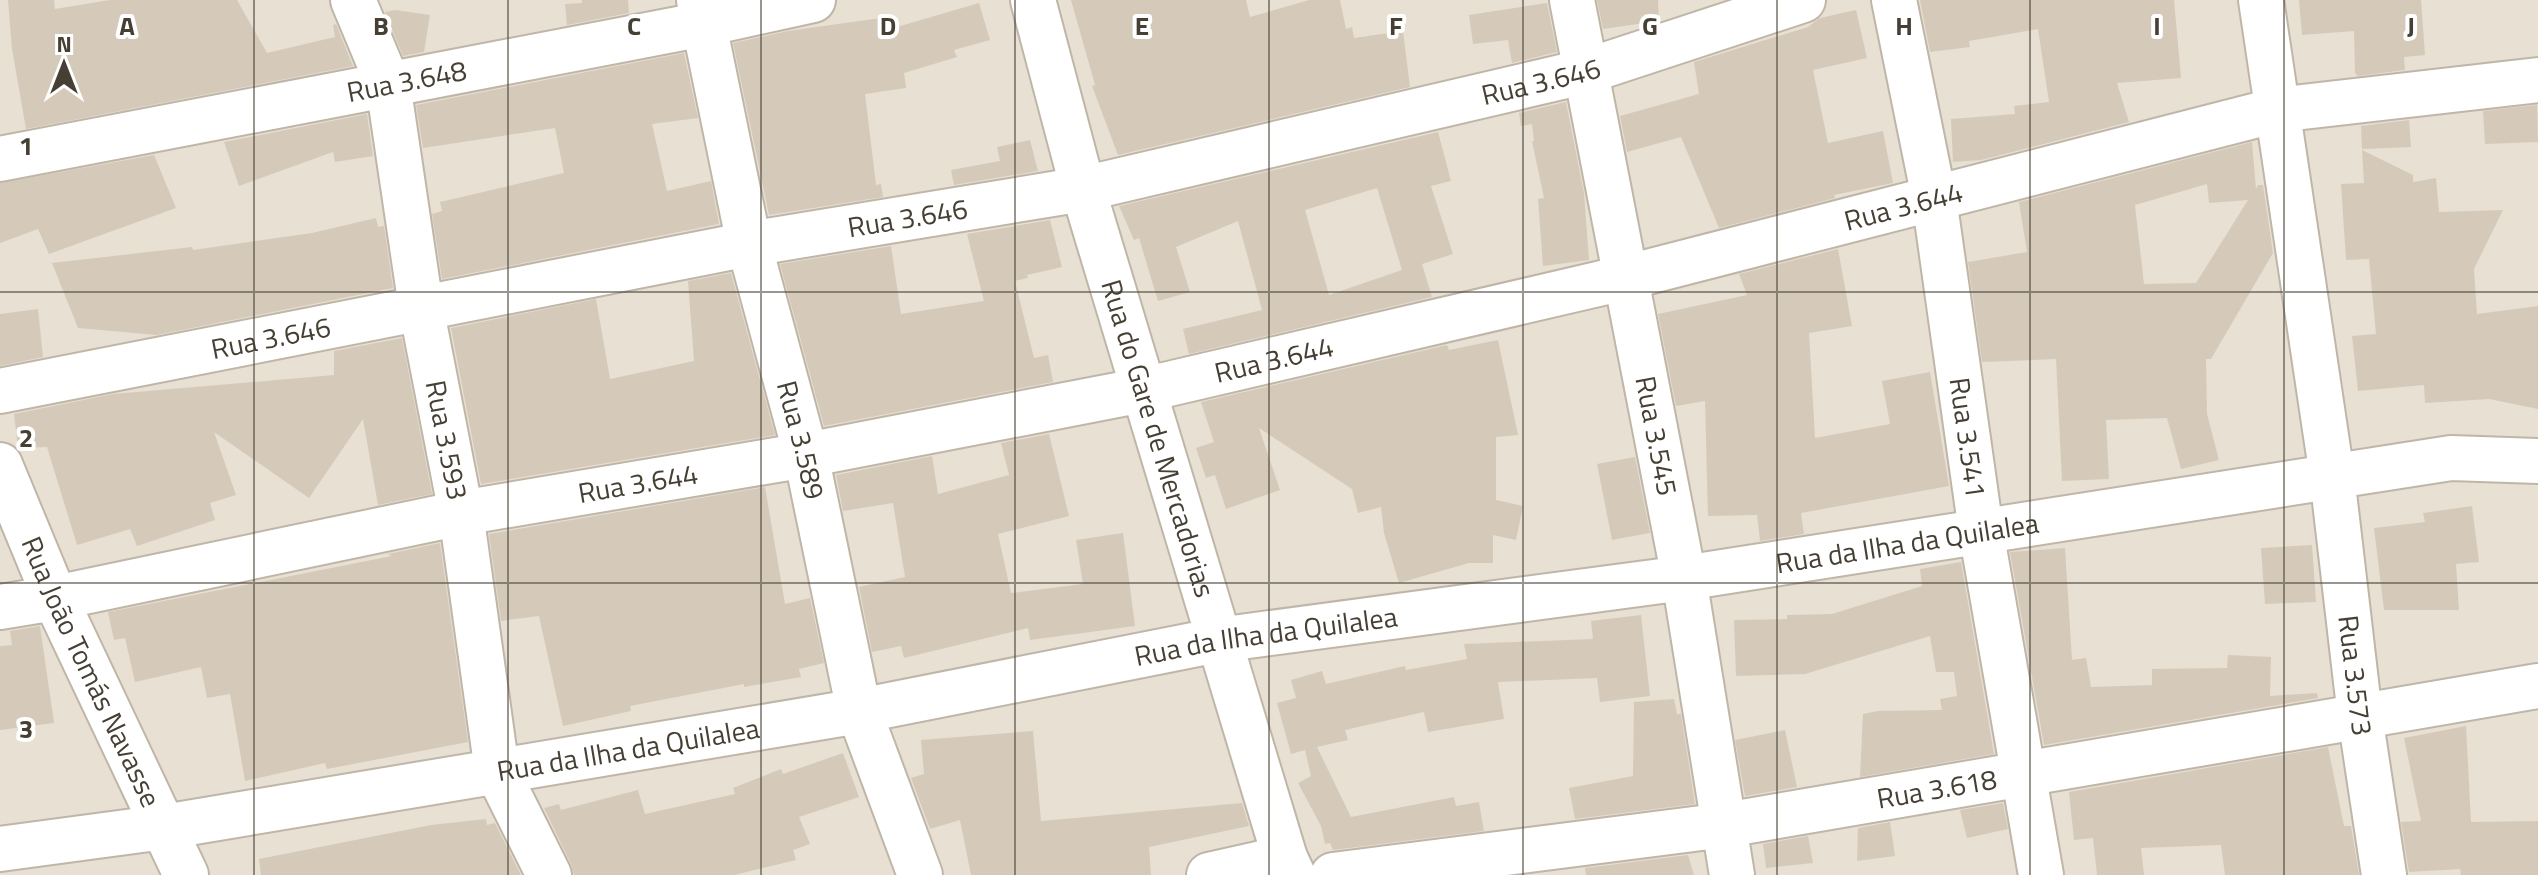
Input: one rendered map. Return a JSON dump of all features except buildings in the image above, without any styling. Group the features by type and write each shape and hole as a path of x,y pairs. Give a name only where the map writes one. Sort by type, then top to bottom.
{"street":[{"name":"Rua 3.593","path":"353,0 388,84 421,307 461,513 497,771 549,875"},
{"name":"Rua 3.648","path":"0,159 388,84 702,12 813,0"},
{"name":"Rua do Gare de Mercadorias","path":"1033,0 1083,189 1289,866"},
{"name":"Rua 3.545","path":"1572,0 1684,578 1732,875"},
{"name":"Rua 3.646","path":"0,391 749,244 1083,189 1587,71 1803,0"},
{"name":"Rua 3.541","path":"1894,0 1934,198 1981,531 2041,875"},
{"name":"Rua 3.573","path":"2261,0 2332,476 2360,716 2384,875"},
{"name":"Rua 3.589","path":"702,12 749,244 806,455 859,711 920,875"},
{"name":"Rua 3.644","path":"0,607 461,513 806,455 1143,390 1628,277 2277,110 2538,80"},
{"name":"Rua da Ilha da Quilalea","path":"0,849 164,827 859,711 1218,640 1684,578 2451,458 2538,461"},
{"name":"Rua João Tomás Navasse","path":"0,465 55,598 186,875"},
{"name":"Rua 3.618","path":"1333,875 1725,825 2538,686"},
{"path":"1209,875 1289,866"}],"shaded area":[{"path":"0,0 2538,0 2538,875 0,875"}]}
